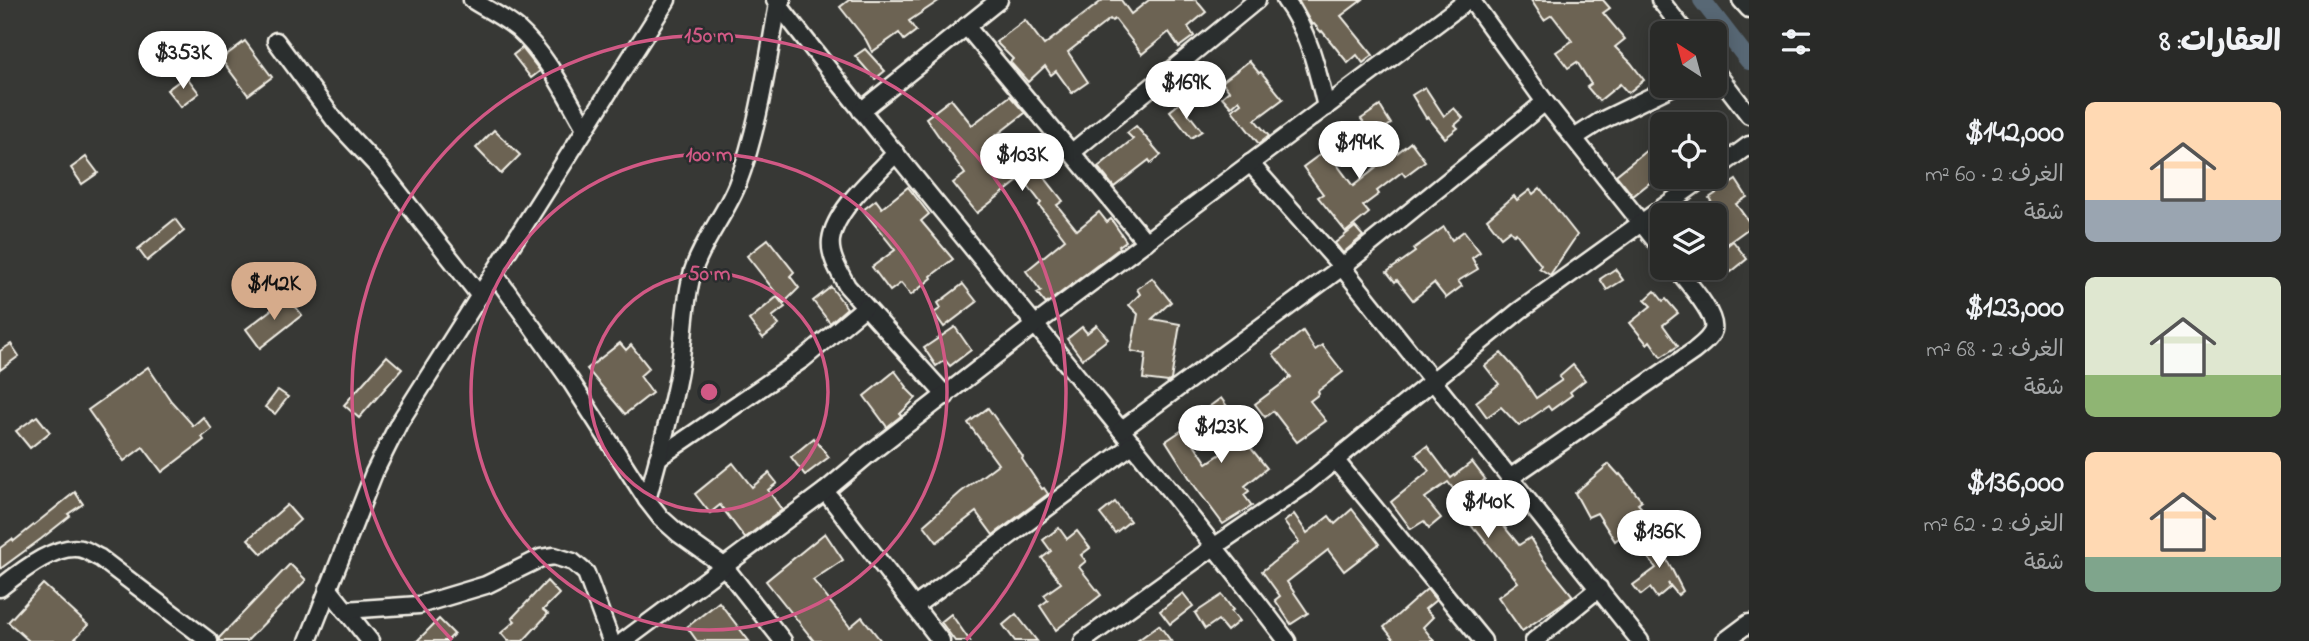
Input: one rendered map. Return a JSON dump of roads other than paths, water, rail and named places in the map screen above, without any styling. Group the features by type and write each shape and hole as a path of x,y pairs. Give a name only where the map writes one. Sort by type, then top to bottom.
{"street":[{"path":"472,0 518,29 557,79 585,128"},
{"path":"308,641 374,473 399,423 667,0"},
{"path":"861,111 999,0"},
{"path":"1071,153 1256,0"},
{"path":"1285,0 1297,16 1314,55 1326,107"},
{"path":"624,641 825,491 1036,324 1470,0 1545,102 1650,233"},
{"path":"1660,0 1677,21"},
{"path":"1741,0 1749,9"},
{"path":"779,1 861,111 1215,546 1287,641"},
{"path":"647,500 678,374 693,271 736,187 763,87 779,1"},
{"path":"966,26 1146,242"},
{"path":"276,41 336,122 381,170 480,296"},
{"path":"1727,87 1749,115"},
{"path":"1574,138 1599,122 1650,98"},
{"path":"1121,430 1342,267 1545,102"},
{"path":"1727,161 1749,145"},
{"path":"896,153 839,215 831,241 835,265 847,286 946,396"},
{"path":"1250,163 1342,267 1640,641"},
{"path":"1083,641 1336,461 1519,311 1688,189"},
{"path":"494,273 570,380 661,518 724,566 783,641"},
{"path":"1511,477 1709,338 1714,328 1712,316 1685,280"},
{"path":"658,458 803,359 865,307"},
{"path":"915,606 1133,444"},
{"path":"1336,461 1483,641"},
{"path":"825,491 941,641"},
{"path":"0,588 37,560 65,549 83,548 209,641"},
{"path":"345,610 419,605 486,585 541,558 554,556 573,562 586,573 611,641"},
{"path":"1534,641 1599,588"},
{"path":"328,589 370,641"},
{"path":"1725,641 1749,623"}],"waterway":[{"path":"1702,0 1749,61"}]}
